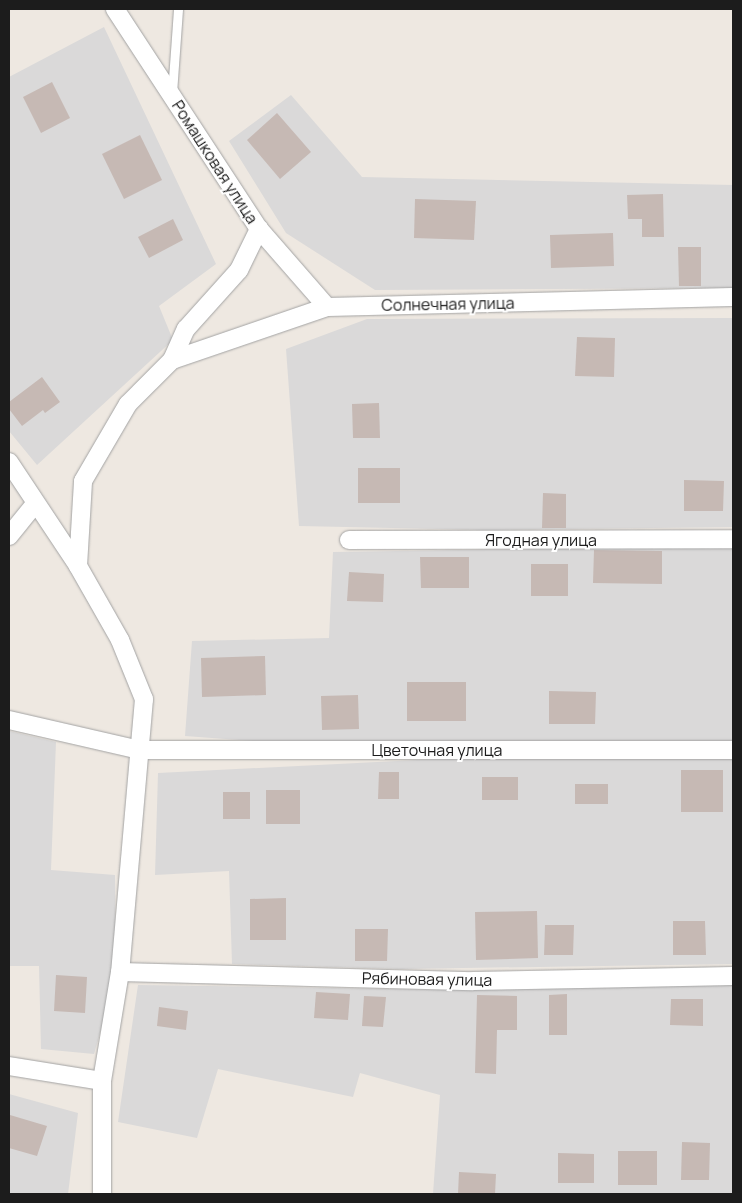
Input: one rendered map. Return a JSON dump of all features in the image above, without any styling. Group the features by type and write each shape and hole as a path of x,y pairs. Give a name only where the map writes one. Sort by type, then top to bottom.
{"street":[{"name":"Ромашковая улица","path":"115,9 259,229 327,307"},
{"path":"78,566 83,481 128,404 172,360 186,329 239,270 259,229"},
{"name":"Солнечная улица","path":"172,360 327,307 733,297"},
{"path":"9,462 35,504 78,566 120,640 144,699 120,972 102,1081 102,1194"},
{"path":"9,536 35,504"},
{"name":"Ягодная улица","path":"349,540 733,539"},
{"name":"Цветочная улица","path":"9,720 140,750 733,750"},
{"name":"Рябиновая улица","path":"120,972 473,981 733,976"},
{"path":"9,1066 102,1081"}],"lane":[{"path":"172,96 178,9"}],"shaded area":[{"path":"104,27 216,264 159,306 173,340 37,465 9,431 9,77"},
{"path":"291,95 362,177 733,185 733,288 375,290 286,233 229,141"},
{"path":"733,318 733,527 487,530 299,526 286,349 367,319"},
{"path":"733,546 733,743 307,745 185,736 192,641 329,638 333,552"},
{"path":"9,731 56,742 51,870 115,875 116,978 94,1054 41,1049 39,966 9,966"},
{"path":"733,758 733,964 401,969 232,964 229,871 155,875 158,773 437,759"},
{"path":"138,985 461,990 733,985 733,1193 433,1194 440,1095 360,1073 353,1097 218,1069 197,1138 118,1122"},
{"path":"9,1094 78,1113 68,1194 9,1194"}],"building":[{"path":"52,82 70,118 41,133 23,97"},
{"path":"277,113 311,152 280,179 247,140"},
{"path":"140,135 162,180 124,199 102,154"},
{"path":"663,194 664,237 642,237 642,219 628,219 627,195"},
{"path":"415,199 476,201 474,240 414,238"},
{"path":"173,219 183,240 149,258 138,237"},
{"path":"613,233 614,266 551,268 550,235"},
{"path":"678,247 701,247 701,286 679,286"},
{"path":"577,337 615,338 614,377 575,376"},
{"path":"42,377 60,402 45,413 43,410 22,426 9,409 9,402"},
{"path":"379,403 380,438 353,438 352,404"},
{"path":"358,468 400,468 400,503 358,503"},
{"path":"684,480 724,481 723,511 684,511"},
{"path":"543,493 566,494 566,528 542,528"},
{"path":"594,550 662,551 662,584 593,583"},
{"path":"420,557 469,557 469,588 421,588"},
{"path":"531,564 568,564 568,596 531,596"},
{"path":"349,572 384,574 383,602 347,601"},
{"path":"265,656 266,695 202,697 201,658"},
{"path":"407,682 466,682 466,721 407,721"},
{"path":"549,691 596,692 595,724 549,724"},
{"path":"358,695 359,729 322,730 321,696"},
{"path":"681,770 723,770 723,812 681,812"},
{"path":"379,772 399,772 399,799 378,799"},
{"path":"482,777 518,777 518,800 482,800"},
{"path":"575,784 608,784 608,804 575,804"},
{"path":"266,790 300,790 300,824 266,824"},
{"path":"223,792 250,792 250,819 223,819"},
{"path":"286,898 286,940 250,940 250,899"},
{"path":"537,911 538,958 476,960 475,912"},
{"path":"673,921 705,921 706,955 673,955"},
{"path":"545,925 574,925 573,955 544,955"},
{"path":"355,929 388,929 387,961 355,961"},
{"path":"56,975 87,977 85,1013 54,1011"},
{"path":"316,992 350,994 348,1020 314,1018"},
{"path":"567,994 567,1035 549,1035 549,995"},
{"path":"477,995 517,996 517,1030 497,1030 496,1074 475,1073"},
{"path":"364,996 386,997 383,1027 362,1026"},
{"path":"671,999 703,999 703,1026 670,1025"},
{"path":"159,1007 188,1011 186,1030 157,1026"},
{"path":"10,1115 47,1126 37,1156 9,1148"},
{"path":"682,1142 710,1143 709,1180 681,1180"},
{"path":"618,1151 657,1151 657,1185 618,1185"},
{"path":"558,1153 594,1154 594,1183 558,1183"},
{"path":"459,1172 496,1174 495,1194 458,1194"}]}
